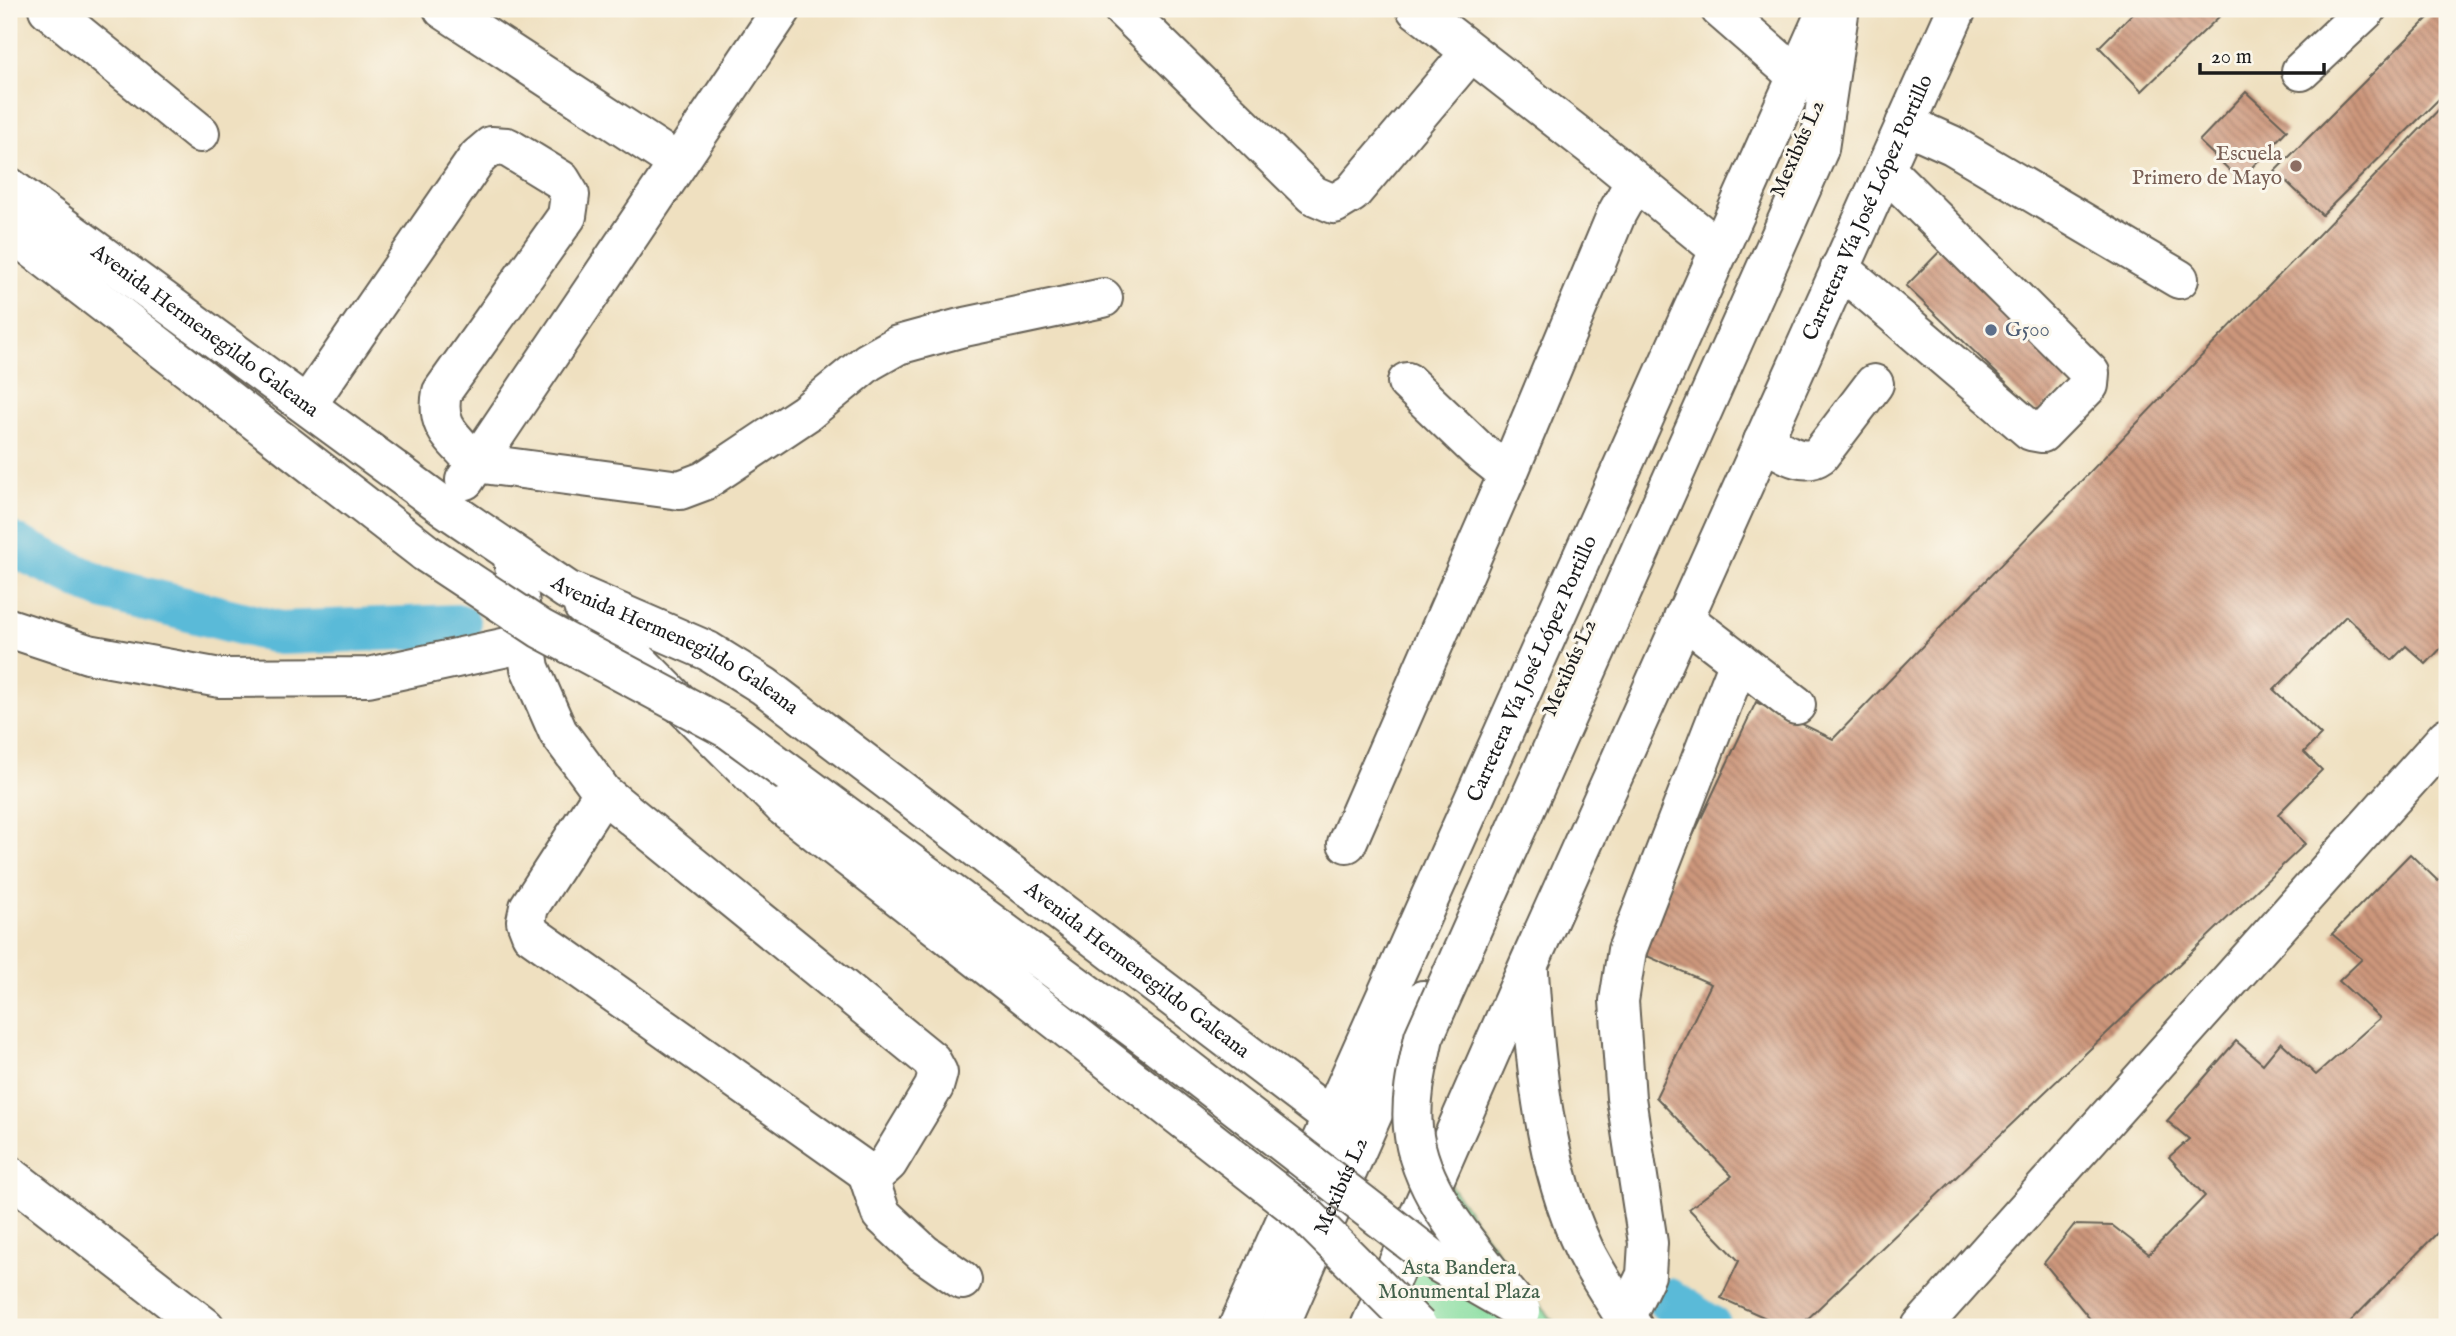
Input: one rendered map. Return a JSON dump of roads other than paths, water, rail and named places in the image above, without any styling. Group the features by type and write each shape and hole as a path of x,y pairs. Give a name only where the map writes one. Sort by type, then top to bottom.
{"street":[{"path":"48,9 200,133"},
{"path":"443,9 678,163"},
{"path":"446,508 782,9"},
{"path":"1123,9 1313,195 1334,204 1352,193 1470,53"},
{"path":"1416,9 1720,250"},
{"path":"1720,9 1815,75"},
{"name":"Carretera Vía José López Portillo","path":"1238,1327 1720,250 1815,75 1828,9"},
{"path":"1527,1319 1452,1221 1430,1187 1420,1163 1413,1127 1415,1081 1424,1037 1819,149 1815,75 1840,9"},
{"name":"Mexibús L2","path":"1279,1327 1815,75 1860,9"},
{"path":"1356,1327 1936,9"},
{"name":"Carretera Vía José López Portillo","path":"1370,1327 1683,618 1957,9"},
{"path":"2301,71 2367,9"},
{"path":"1905,124 1952,145 2179,279"},
{"path":"307,405 478,157 491,146 507,147 561,180 570,195 567,216 442,391 438,410 443,426 476,463 680,490 704,481 806,413 867,362 898,345 960,328 1103,298"},
{"path":"1840,268 2031,431 2042,433 2089,385 2090,373 1885,169"},
{"path":"1347,843 1508,474 1617,213 1635,181"},
{"name":"Avenida Hermenegildo Galeana","path":"9,187 446,508 567,590 708,651 764,686 1330,1117"},
{"path":"9,230 426,553 541,629 730,730 1158,1046 1437,1262 1527,1319"},
{"path":"1407,382 1478,450 1508,474"},
{"path":"1763,441 1802,461 1811,461 1820,455 1874,384"},
{"path":"512,552 530,668 558,732 603,793 931,1060 938,1073 934,1087 888,1163 878,1172 867,1172 531,934 526,922 528,907 603,793"},
{"path":"567,590 784,807 1307,1216 1418,1327"},
{"path":"1683,618 1797,705"},
{"path":"9,628 88,654 220,678 368,677 526,643"},
{"path":"1629,1322 1646,1275 1648,1243 1626,1098 1619,1001 1621,978 1627,950 1739,661"},
{"path":"1921,1327 2447,737"},
{"path":"1529,964 1534,1045 1553,1157 1584,1249 1629,1322"},
{"path":"867,1172 881,1214 923,1253 962,1280"},
{"path":"9,1175 205,1327"}],"waterway":[{"path":"9,543 102,588 280,633 459,626"},
{"path":"1668,1300 1710,1327"}],"place":[{"name":"Escuela Primero de Mayo","path":"2296,166"},
{"name":"G500","path":"1991,330"}],"park label":[{"name":"Asta Bandera Monumental Plaza","path":"1459,1280"}]}
